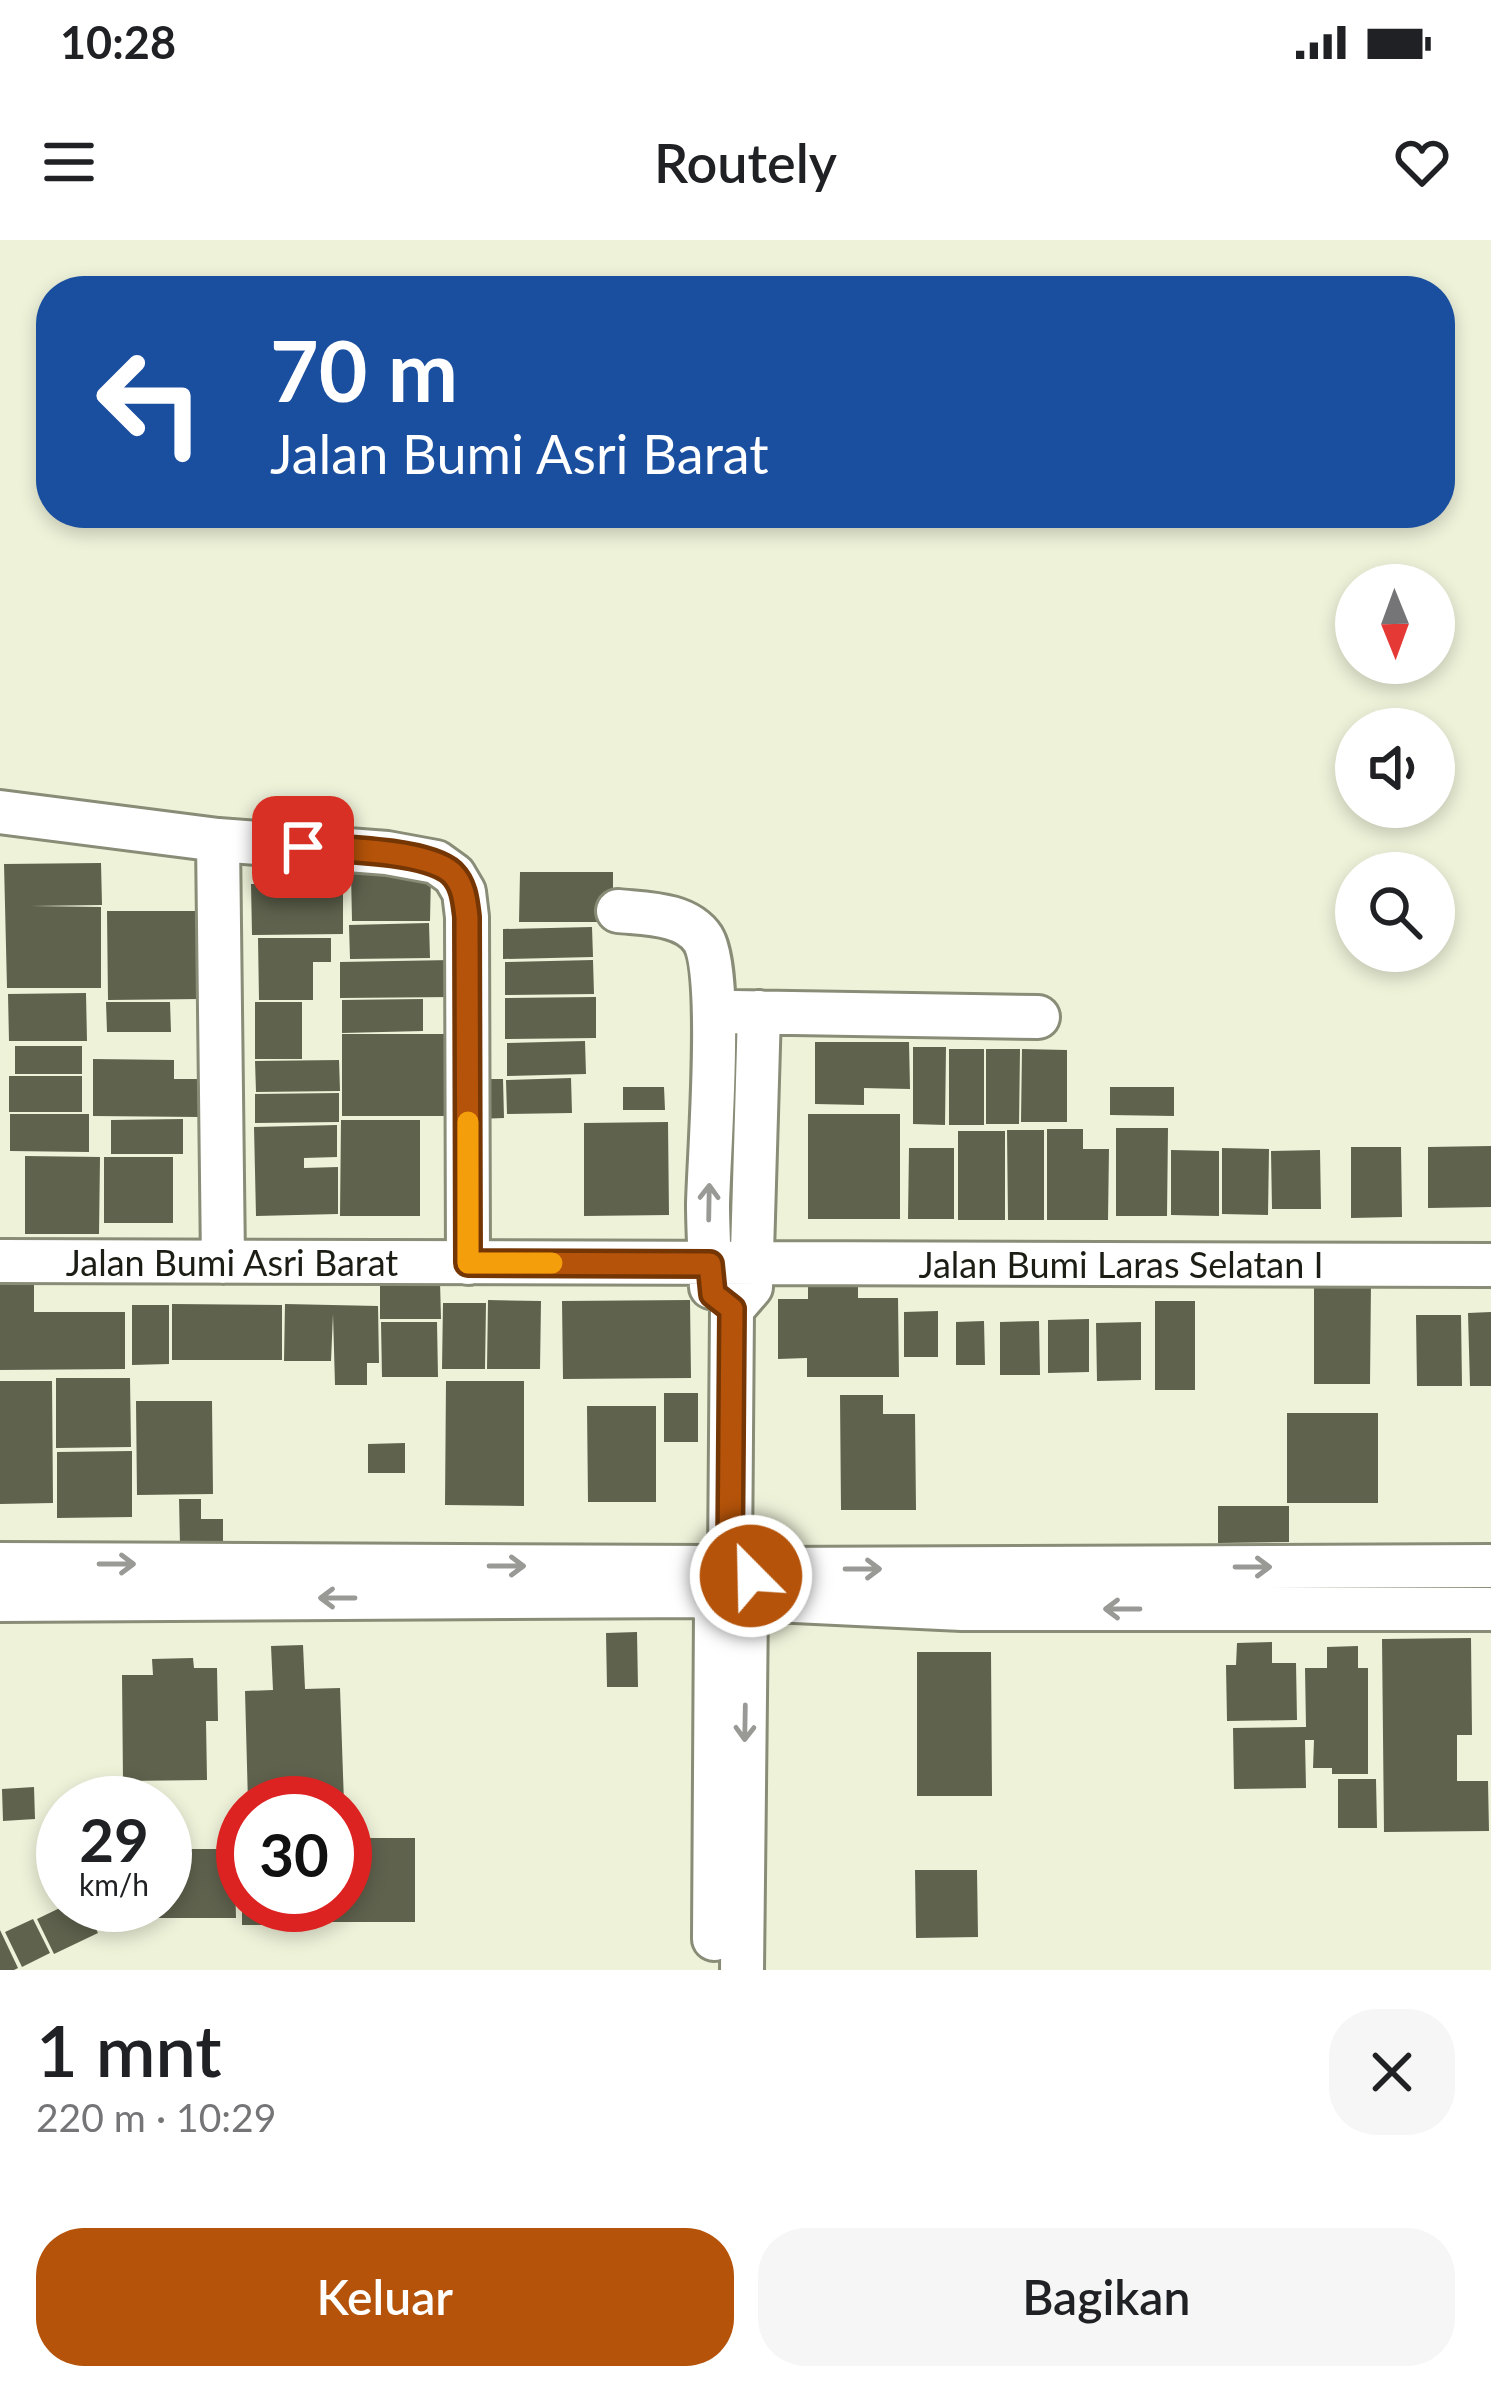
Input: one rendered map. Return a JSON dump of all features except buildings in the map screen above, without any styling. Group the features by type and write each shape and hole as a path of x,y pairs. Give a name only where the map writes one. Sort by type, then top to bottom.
{"street":[{"path":"0,812 218,840 387,853 436,862 454,874 464,892 467,917 468,1263"},
{"path":"218,840 223,1262"},
{"path":"618,911 681,922 706,943 714,1011 708,1212 731,1264"},
{"path":"714,1011 1039,1017"},
{"path":"730,1587 743,1970 716,1970 730,1587 732,1309 713,1294 731,1264 759,1012"},
{"name":"Jalan Bumi Asri Barat","path":"0,1261 731,1264"},
{"name":"Jalan Bumi Laras Selatan I","path":"731,1264 1491,1264"},
{"path":"0,1564 730,1587 962,1610 1491,1609"},
{"path":"0,1600 730,1587 1491,1566"}],"slow traffic":[{"path":"468,1122 468,1263 552,1263"}],"route":[{"path":"303,847 436,862 454,874 464,892 468,1263 710,1264 713,1294 732,1309 730,1563 751,1576"}]}
